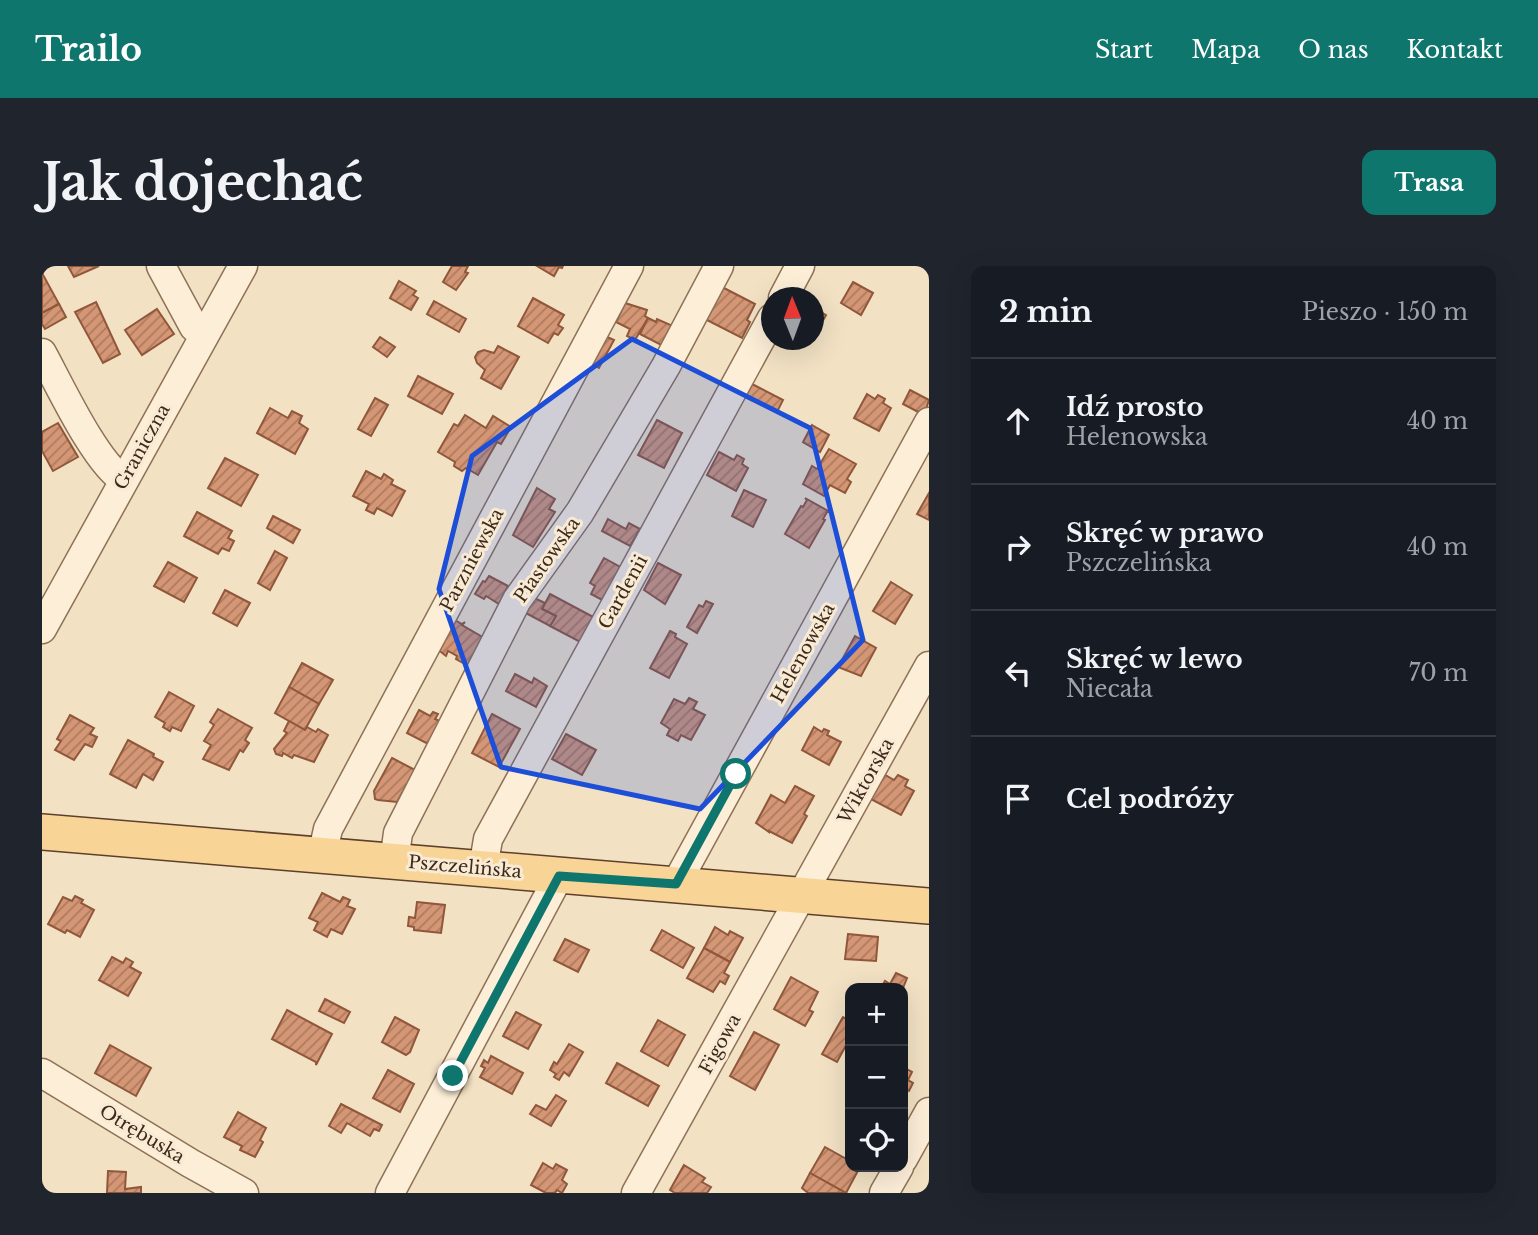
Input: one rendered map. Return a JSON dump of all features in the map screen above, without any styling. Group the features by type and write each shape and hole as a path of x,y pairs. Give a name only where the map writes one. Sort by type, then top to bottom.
{"main road":[{"name":"Pszczelińska","path":"42,832 929,906"}],"street":[{"path":"160,266 194,327 204,335"},
{"name":"Graniczna","path":"42,629 243,266"},
{"name":"Parzniewska","path":"323,856 328,829 629,266"},
{"name":"Piastowska","path":"394,862 398,832 517,600 580,512 666,366 719,266"},
{"path":"789,287 800,266"},
{"name":"Gardenii","path":"483,869 488,839 761,338"},
{"path":"42,353 100,457 113,473 124,480"},
{"name":"Helenowska","path":"676,884 929,422"},
{"name":"Wiktorska","path":"803,896 929,666"},
{"path":"390,1193 559,876"},
{"name":"Figowa","path":"636,1193 803,896"},
{"name":"Otrębuska","path":"42,1073 244,1193"},
{"path":"908,1150 929,1112"},
{"path":"884,1193 896,1172"}],"highlighted area":[{"path":"632,339 810,428 863,640 700,809 501,767 439,589 472,456"}],"building":[{"path":"68,266 99,266 74,277"},
{"path":"452,266 468,266 465,272 468,273 456,290 443,282"},
{"path":"537,266 563,266 559,267 554,276"},
{"path":"42,273 59,304 42,313"},
{"path":"399,281 416,291 413,295 418,298 411,310 390,298"},
{"path":"853,282 873,293 861,315 841,303"},
{"path":"722,287 755,304 742,338 705,319"},
{"path":"533,298 564,315 558,325 563,328 558,335 554,333 548,343 518,326"},
{"path":"434,301 466,319 459,332 427,314"},
{"path":"96,302 120,354 103,363 75,312"},
{"path":"625,303 647,310 645,316 648,318 635,340 627,336 630,329 616,322"},
{"path":"59,304 66,317 45,329 42,313"},
{"path":"157,309 174,334 142,355 125,330"},
{"path":"648,318 675,327 665,347 640,334"},
{"path":"605,336 614,340 599,368 590,363"},
{"path":"380,337 395,347 387,357 373,347"},
{"path":"498,346 519,357 501,389 481,378 485,370 475,357 478,352 484,350 494,353"},
{"path":"418,376 453,394 442,414 408,396"},
{"path":"752,384 783,400 777,412 745,397"},
{"path":"910,390 929,400 924,415 903,404"},
{"path":"867,394 875,399 878,395 885,399 883,403 891,408 879,431 854,418"},
{"path":"375,398 388,405 371,436 358,429"},
{"path":"270,408 288,418 292,411 302,416 299,423 308,429 295,454 257,433"},
{"path":"465,415 486,428 493,416 511,427 501,444 497,442 478,475 466,468 462,471 454,466 455,462 438,452 454,424 458,426"},
{"path":"657,420 682,433 664,468 638,455"},
{"path":"58,423 78,457 53,471 42,451 42,432"},
{"path":"812,425 829,435 820,452 803,442"},
{"path":"829,449 856,464 847,479 851,482 845,493 830,485 824,496 803,484 812,466 817,469"},
{"path":"719,452 734,460 737,455 744,459 742,464 748,468 736,491 707,475"},
{"path":"225,458 258,475 241,506 208,488"},
{"path":"366,471 381,479 384,474 393,480 391,484 405,491 392,516 377,508 374,514 366,510 369,504 353,496"},
{"path":"537,488 555,499 549,509 555,512 533,547 513,535"},
{"path":"744,490 766,500 753,527 732,516"},
{"path":"929,493 929,520 917,514"},
{"path":"805,498 830,512 827,512 809,548 785,534 807,500"},
{"path":"197,512 232,531 228,538 234,541 229,551 222,548 218,554 184,536"},
{"path":"273,516 300,530 293,543 267,528"},
{"path":"608,519 626,529 629,523 640,529 630,546 602,531"},
{"path":"275,551 287,558 270,590 258,583"},
{"path":"604,558 622,568 604,601 591,594 595,586 590,583"},
{"path":"168,562 197,578 184,602 154,586"},
{"path":"658,563 681,575 665,604 644,590"},
{"path":"489,576 508,586 499,604 486,596 484,599 475,594"},
{"path":"891,582 912,595 895,624 873,611"},
{"path":"225,590 250,603 237,626 213,613"},
{"path":"550,594 597,619 584,644 550,626 556,616 542,609"},
{"path":"530,596 545,603 542,609 556,616 550,626 522,611"},
{"path":"706,601 713,604 697,633 687,627 699,605 703,607"},
{"path":"453,619 462,624 465,622 462,625 486,639 470,667 456,659 457,656 448,651 446,656 436,648"},
{"path":"670,631 687,644 669,678 650,668"},
{"path":"855,636 876,648 861,676 838,667"},
{"path":"302,663 333,680 319,704 289,687"},
{"path":"515,674 532,683 534,678 547,686 536,707 506,691"},
{"path":"289,687 319,704 305,730 275,713"},
{"path":"169,692 194,706 181,731 172,727 170,731 163,727 165,723 155,717"},
{"path":"689,698 697,702 693,709 705,715 691,740 681,735 678,741 667,735 670,729 661,723 674,699 685,704"},
{"path":"218,709 252,728 245,740 249,743 243,752 240,750 229,770 203,759 211,745 204,741 214,725 210,722"},
{"path":"419,710 430,716 433,712 438,714 435,719 442,722 430,745 407,733"},
{"path":"492,714 520,729 499,767 472,753"},
{"path":"70,715 94,728 90,734 97,737 92,747 85,744 74,760 55,750 61,741 57,739"},
{"path":"289,721 305,730 307,727 316,732 318,729 328,735 314,762 294,755 292,758 283,753 282,756 276,754 274,749 287,733 284,731"},
{"path":"814,727 822,732 824,729 829,731 827,735 841,742 829,765 802,750"},
{"path":"566,734 596,750 582,775 552,759"},
{"path":"128,740 163,762 153,780 143,774 136,788 110,774"},
{"path":"392,758 415,770 397,802 375,799 374,791"},
{"path":"882,773 894,780 898,775 908,780 905,786 914,791 901,815 869,798"},
{"path":"795,786 814,796 804,814 807,816 792,843 756,823 771,795 785,803"},
{"path":"322,893 340,902 343,897 350,900 347,906 355,909 342,934 331,929 327,937 314,930 318,922 309,918"},
{"path":"75,896 94,910 80,937 48,924 63,897 72,901"},
{"path":"417,902 445,905 441,933 414,930 414,927 408,926 409,917 415,918"},
{"path":"715,927 728,935 730,931 743,938 730,962 704,948"},
{"path":"662,930 694,948 683,968 651,950"},
{"path":"848,934 878,937 876,961 845,959"},
{"path":"565,939 589,950 578,972 554,960"},
{"path":"704,948 730,962 724,973 729,976 725,984 720,981 713,992 687,978"},
{"path":"112,957 123,963 126,958 133,962 130,967 141,973 128,996 99,980"},
{"path":"896,973 907,978 905,983 891,983"},
{"path":"791,977 818,992 809,1010 813,1012 805,1026 774,1009"},
{"path":"325,999 350,1012 344,1023 319,1011"},
{"path":"287,1010 332,1034 316,1065 316,1062 272,1039"},
{"path":"516,1012 541,1025 528,1049 503,1036"},
{"path":"395,1017 419,1030 410,1052 406,1055 382,1042"},
{"path":"843,1017 845,1018 845,1047 837,1062 822,1054"},
{"path":"658,1020 685,1035 668,1066 641,1051"},
{"path":"754,1032 779,1045 755,1090 730,1076"},
{"path":"569,1044 583,1052 569,1076 564,1072 559,1080 550,1070 554,1062 557,1064"},
{"path":"110,1045 151,1068 136,1096 95,1073"},
{"path":"491,1056 523,1073 512,1094 480,1077 485,1068 481,1066 484,1060 488,1063"},
{"path":"617,1063 659,1086 648,1106 606,1083"},
{"path":"388,1070 414,1084 400,1112 373,1098"},
{"path":"908,1080 913,1083 908,1090"},
{"path":"556,1095 566,1101 551,1126 530,1114 536,1105 546,1110"},
{"path":"341,1104 382,1125 379,1131 374,1129 370,1136 347,1123 341,1133 329,1126"},
{"path":"238,1112 266,1128 260,1140 263,1142 255,1157 240,1150 242,1146 224,1137"},
{"path":"825,1147 845,1158 845,1172 857,1172 846,1193 810,1173"},
{"path":"543,1163 553,1169 556,1164 567,1170 562,1180 567,1184 562,1193 557,1190 555,1193 546,1193 531,1185"},
{"path":"684,1165 705,1178 702,1182 711,1187 707,1193 675,1193 670,1190"},
{"path":"108,1171 126,1172 125,1189 141,1187 141,1193 107,1193"},
{"path":"810,1173 846,1193 808,1193 802,1188"}],"route":[{"path":"453,1076 559,876 676,884 736,774"}]}
